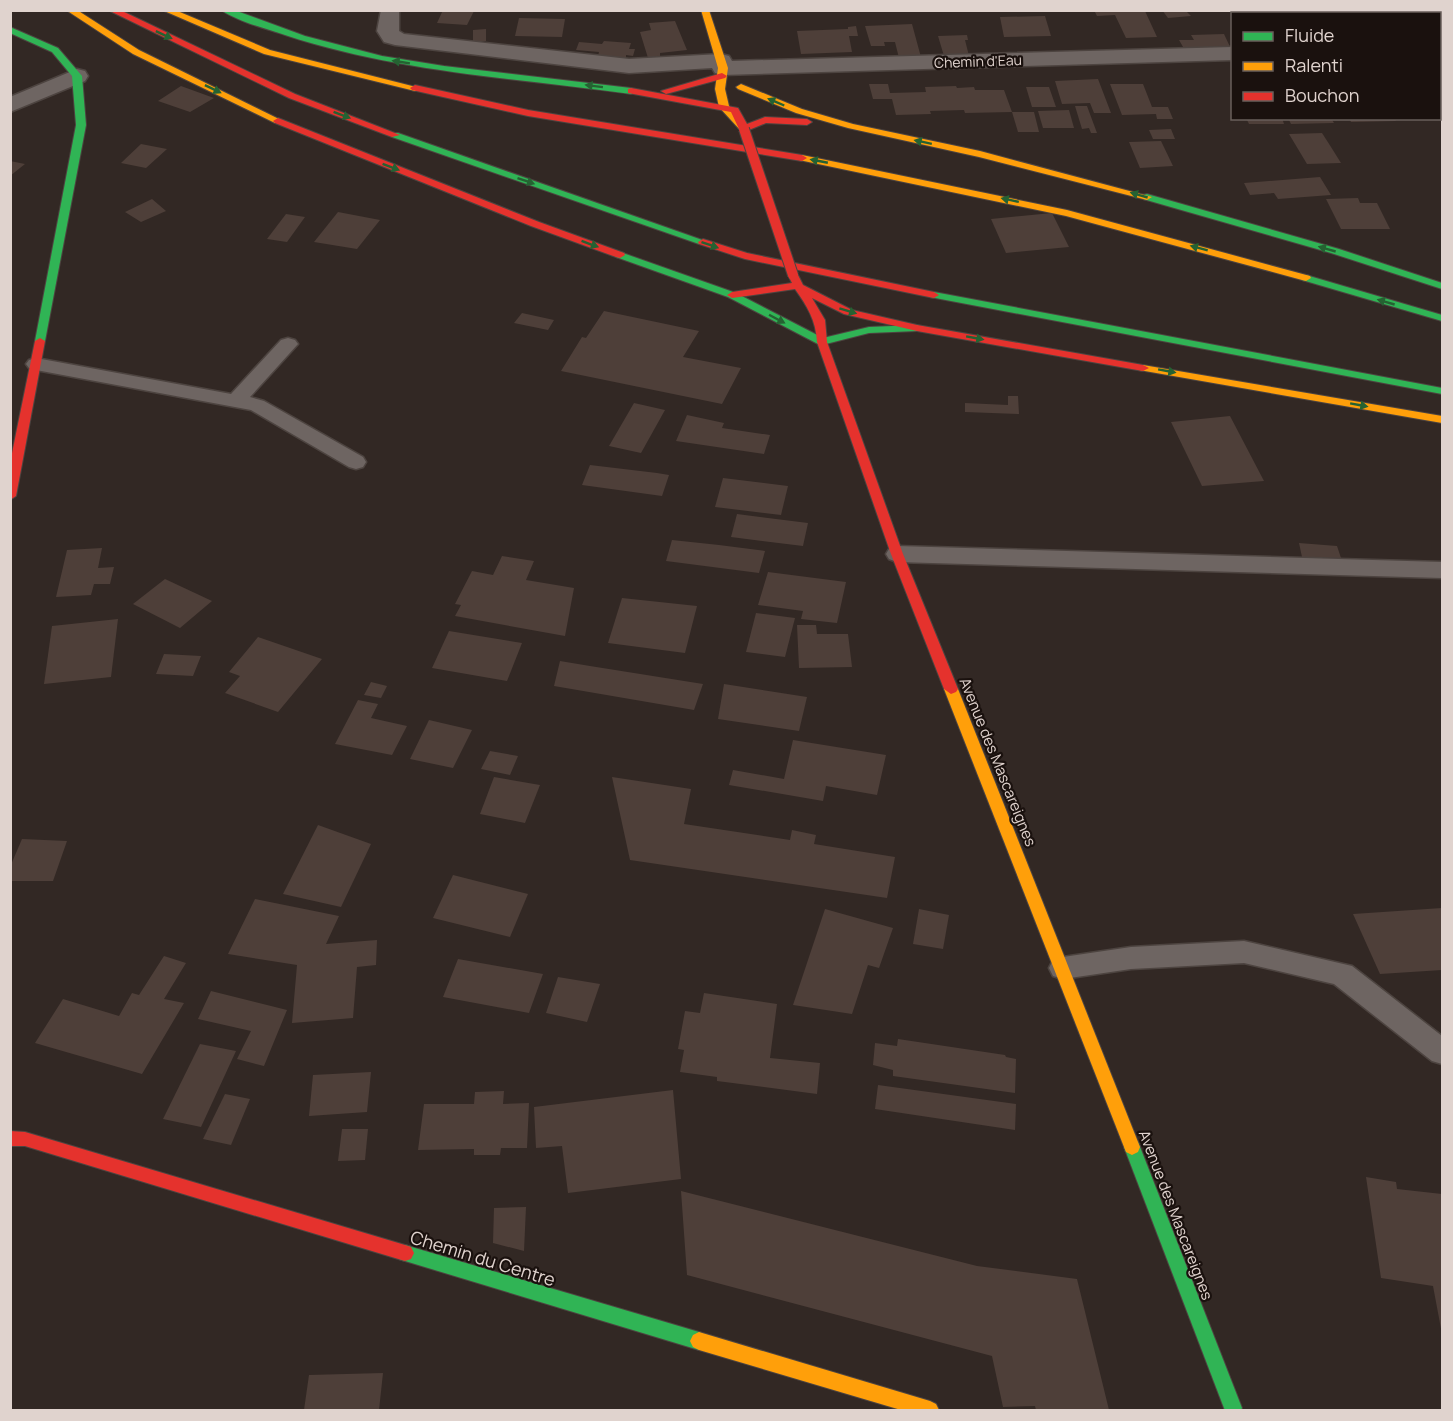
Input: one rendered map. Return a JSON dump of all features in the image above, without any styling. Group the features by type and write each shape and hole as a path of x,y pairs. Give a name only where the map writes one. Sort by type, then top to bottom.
{"main road":[{"path":"70,10 136,52 294,129 535,224 732,295 822,342 852,332 880,327 918,328"},
{"path":"112,10 303,100 426,147 745,256 833,276 1443,391"},
{"path":"166,10 267,52 338,70 528,113 785,154 1067,213 1232,256 1443,318"},
{"path":"225,10 269,28 332,47 381,58 433,67 652,93 724,107 735,110 744,129"},
{"path":"705,10 722,68 720,89 724,107"},
{"path":"10,30 55,50 76,76 81,125 10,496"},
{"path":"652,93 671,90 722,68"},
{"path":"722,68 741,87 799,111 851,126 980,154 1097,183 1335,251 1443,286"},
{"path":"741,87 744,129"},
{"path":"744,129 765,120 851,126"},
{"name":"Avenue des Mascareignes","path":"744,129 794,281 821,316 822,342 897,554 1063,968 1229,1409"},
{"path":"732,295 794,281 828,304 848,312 918,328 1443,420"},
{"path":"794,281 798,313 822,342"},
{"name":"Chemin du Centre","path":"10,1126 25,1139"},
{"name":"Chemin du Centre","path":"10,1138 25,1139 930,1410"},
{"path":"1229,1409 1252,1410"}],"street":[{"name":"Chemin d'Eau","path":"390,13 388,31 392,37 403,40 629,66 722,68 1231,54"},
{"path":"10,105 76,76"}],"lane":[{"path":"237,400 288,344"},
{"path":"36,364 185,394 237,400 257,405 356,462"},
{"path":"897,554 1443,570"},
{"path":"1063,968 1131,958 1244,952 1254,954 1342,974 1443,1052"}],"building":[{"path":"443,10 474,11 467,25 437,23"},
{"path":"1094,10 1145,11 1157,37 1126,38 1115,15 1097,16"},
{"path":"1162,10 1185,10 1191,16 1168,18"},
{"path":"1413,10 1442,10 1442,17 1441,12 1414,12"},
{"path":"1045,16 1051,36 1004,37 1000,17"},
{"path":"519,18 565,19 562,37 515,36"},
{"path":"675,21 687,50 660,53 660,56 648,58 640,32 651,30 649,23"},
{"path":"912,24 922,61 900,62 895,42 884,42 885,46 871,46 865,26"},
{"path":"856,26 858,36 849,36 852,52 801,54 797,31 848,29 848,27"},
{"path":"486,29 486,41 473,42 473,30"},
{"path":"1224,34 1231,51 1186,52 1179,40 1194,40 1191,35"},
{"path":"967,35 968,40 965,40 969,56 944,56 938,36"},
{"path":"604,41 631,43 629,49 635,49 633,56 626,55 626,58 598,56 599,52 576,50 579,42 602,44"},
{"path":"1098,79 1111,113 1094,113 1090,103 1062,104 1055,81"},
{"path":"869,84 888,84 890,93 926,92 925,87 956,86 957,88 974,87 975,90 1004,90 1012,112 965,113 964,110 896,115 892,99 873,99"},
{"path":"1110,84 1143,84 1152,107 1168,107 1173,119 1157,119 1156,114 1122,115"},
{"path":"181,86 214,98 190,112 158,101"},
{"path":"1026,87 1049,87 1056,107 1032,107"},
{"path":"1075,106 1087,106 1097,133 1091,133 1089,128 1082,129"},
{"path":"1069,110 1074,128 1043,128 1038,111"},
{"path":"1012,112 1034,112 1039,132 1018,132"},
{"path":"1247,120 1283,120 1284,124 1249,124"},
{"path":"1289,120 1332,120 1334,123 1291,124"},
{"path":"1350,120 1396,121 1351,122"},
{"path":"1171,129 1175,139 1153,139 1149,130"},
{"path":"1322,133 1341,163 1307,164 1289,134"},
{"path":"1161,141 1173,166 1140,168 1129,142"},
{"path":"141,144 167,149 146,168 121,163"},
{"path":"10,161 25,164 10,176"},
{"path":"1320,177 1331,195 1278,199 1274,193 1250,195 1244,183"},
{"path":"1358,198 1360,203 1377,203 1390,229 1341,229 1326,199"},
{"path":"152,199 166,211 141,222 125,212"},
{"path":"338,212 380,220 357,249 314,242"},
{"path":"1052,213 1069,247 1006,253 991,219"},
{"path":"286,214 305,217 287,242 267,239"},
{"path":"604,311 699,331 683,357 741,368 722,404 561,371 582,337 586,338"},
{"path":"522,313 554,320 548,330 514,323"},
{"path":"1008,396 1018,396 1019,414 965,412 965,403 1008,405"},
{"path":"634,403 665,410 641,453 609,446"},
{"path":"687,415 724,423 722,428 770,435 764,454 676,441"},
{"path":"1230,416 1264,481 1202,486 1171,422"},
{"path":"590,465 669,475 662,496 582,485"},
{"path":"723,478 788,486 781,515 715,507"},
{"path":"737,514 808,523 803,546 731,537"},
{"path":"672,540 765,551 759,573 666,561"},
{"path":"1299,543 1337,546 1341,558 1302,557"},
{"path":"102,548 98,568 114,567 110,584 94,584 91,595 56,597 67,550"},
{"path":"502,556 534,561 526,580 574,588 565,636 455,616 461,605 455,604 472,571 493,575"},
{"path":"768,572 846,582 837,623 801,619 803,611 758,605"},
{"path":"165,579 212,601 180,628 133,604"},
{"path":"622,598 697,606 685,653 608,643"},
{"path":"756,613 795,618 785,657 746,652"},
{"path":"118,619 111,677 44,684 52,626"},
{"path":"797,625 816,625 817,634 848,634 852,667 799,668"},
{"path":"449,631 522,643 507,681 432,668"},
{"path":"258,637 322,659 278,712 225,693 240,676 229,672"},
{"path":"164,654 201,656 193,676 156,674"},
{"path":"560,661 703,684 694,710 554,686"},
{"path":"371,682 387,686 381,698 364,695"},
{"path":"724,684 807,697 799,731 718,719"},
{"path":"358,700 378,704 371,718 407,726 392,755 335,744"},
{"path":"429,720 472,730 453,768 410,759"},
{"path":"793,740 886,755 877,795 826,786 823,801 729,785 733,770 784,779"},
{"path":"490,751 518,756 510,775 481,769"},
{"path":"494,777 540,785 525,823 480,814"},
{"path":"612,777 691,789 684,824 790,840 792,830 816,835 814,844 895,857 887,898 630,860"},
{"path":"318,825 371,844 341,907 283,894"},
{"path":"22,839 67,841 53,881 10,881 10,867"},
{"path":"453,875 528,894 510,937 433,918"},
{"path":"255,899 339,916 326,944 377,940 376,965 357,967 353,1018 292,1023 297,965 228,954"},
{"path":"1442,908 1442,970 1380,974 1353,914"},
{"path":"825,909 893,928 879,968 868,965 852,1014 793,1005"},
{"path":"919,909 949,915 943,949 913,944"},
{"path":"164,956 186,963 164,999 184,1003 142,1074 35,1043 63,999 119,1016 132,993 139,995"},
{"path":"458,959 543,974 529,1013 443,997"},
{"path":"558,977 600,984 587,1022 546,1013"},
{"path":"211,991 287,1010 264,1066 237,1059 251,1031 198,1019"},
{"path":"704,993 777,1004 770,1058 820,1063 817,1094 717,1081 717,1077 680,1072 684,1050 678,1049 685,1011 700,1013"},
{"path":"898,1039 1005,1055 1016,1059 1015,1093 893,1076 893,1070 873,1065 875,1043 897,1046"},
{"path":"200,1044 236,1051 201,1127 163,1119"},
{"path":"371,1072 367,1112 309,1116 313,1075"},
{"path":"878,1085 1016,1104 1015,1130 875,1109"},
{"path":"673,1090 681,1179 568,1193 562,1146 536,1148 534,1107"},
{"path":"504,1091 503,1104 529,1103 527,1148 501,1148 500,1155 474,1155 474,1149 418,1150 424,1104 474,1104 475,1092"},
{"path":"225,1094 250,1099 231,1145 203,1139"},
{"path":"342,1129 368,1129 365,1160 338,1161"},
{"path":"1366,1177 1396,1182 1397,1189 1442,1194 1442,1334 1433,1286 1381,1278"},
{"path":"681,1191 977,1266 1077,1279 1109,1410 1036,1410 1035,1406 1003,1407 992,1356 687,1275"},
{"path":"526,1207 524,1251 493,1243 494,1208"},
{"path":"383,1373 379,1410 304,1410 309,1375"}],"traffic: fast":[{"path":"225,10 302,38 382,59 444,69 631,91"},
{"path":"10,30 55,50 77,76 81,125 40,341"},
{"path":"395,135 703,242"},
{"path":"1147,197 1335,251 1442,286"},
{"path":"620,255 732,295 822,342 869,330 917,328"},
{"path":"1306,278 1442,318"},
{"path":"934,295 1442,391"},
{"path":"1132,1147 1233,1408"},
{"path":"405,1253 699,1341"}],"traffic: slow":[{"path":"70,10 136,52 278,121"},
{"path":"166,10 267,52 415,88"},
{"path":"705,10 723,68 720,89 724,107 744,129"},
{"path":"741,87 799,111 851,126 980,154 1147,197"},
{"path":"802,158 1067,213 1306,278"},
{"path":"1143,368 1442,420"},
{"path":"951,689 1132,1147"},
{"path":"699,1341 930,1410"}],"traffic: jam":[{"path":"112,10 292,96 395,135"},
{"path":"666,91 722,76"},
{"path":"415,88 528,113 802,158"},
{"path":"631,91 735,110 744,129 765,120 807,122"},
{"path":"278,121 535,224 620,255"},
{"path":"744,129 793,275"},
{"path":"703,242 745,256 934,295"},
{"path":"793,275 819,320 822,342 897,554 951,689"},
{"path":"732,295 796,286 848,312 917,328 1143,368"},
{"path":"10,496 40,341"},
{"path":"10,1138 25,1139 405,1253"}]}
